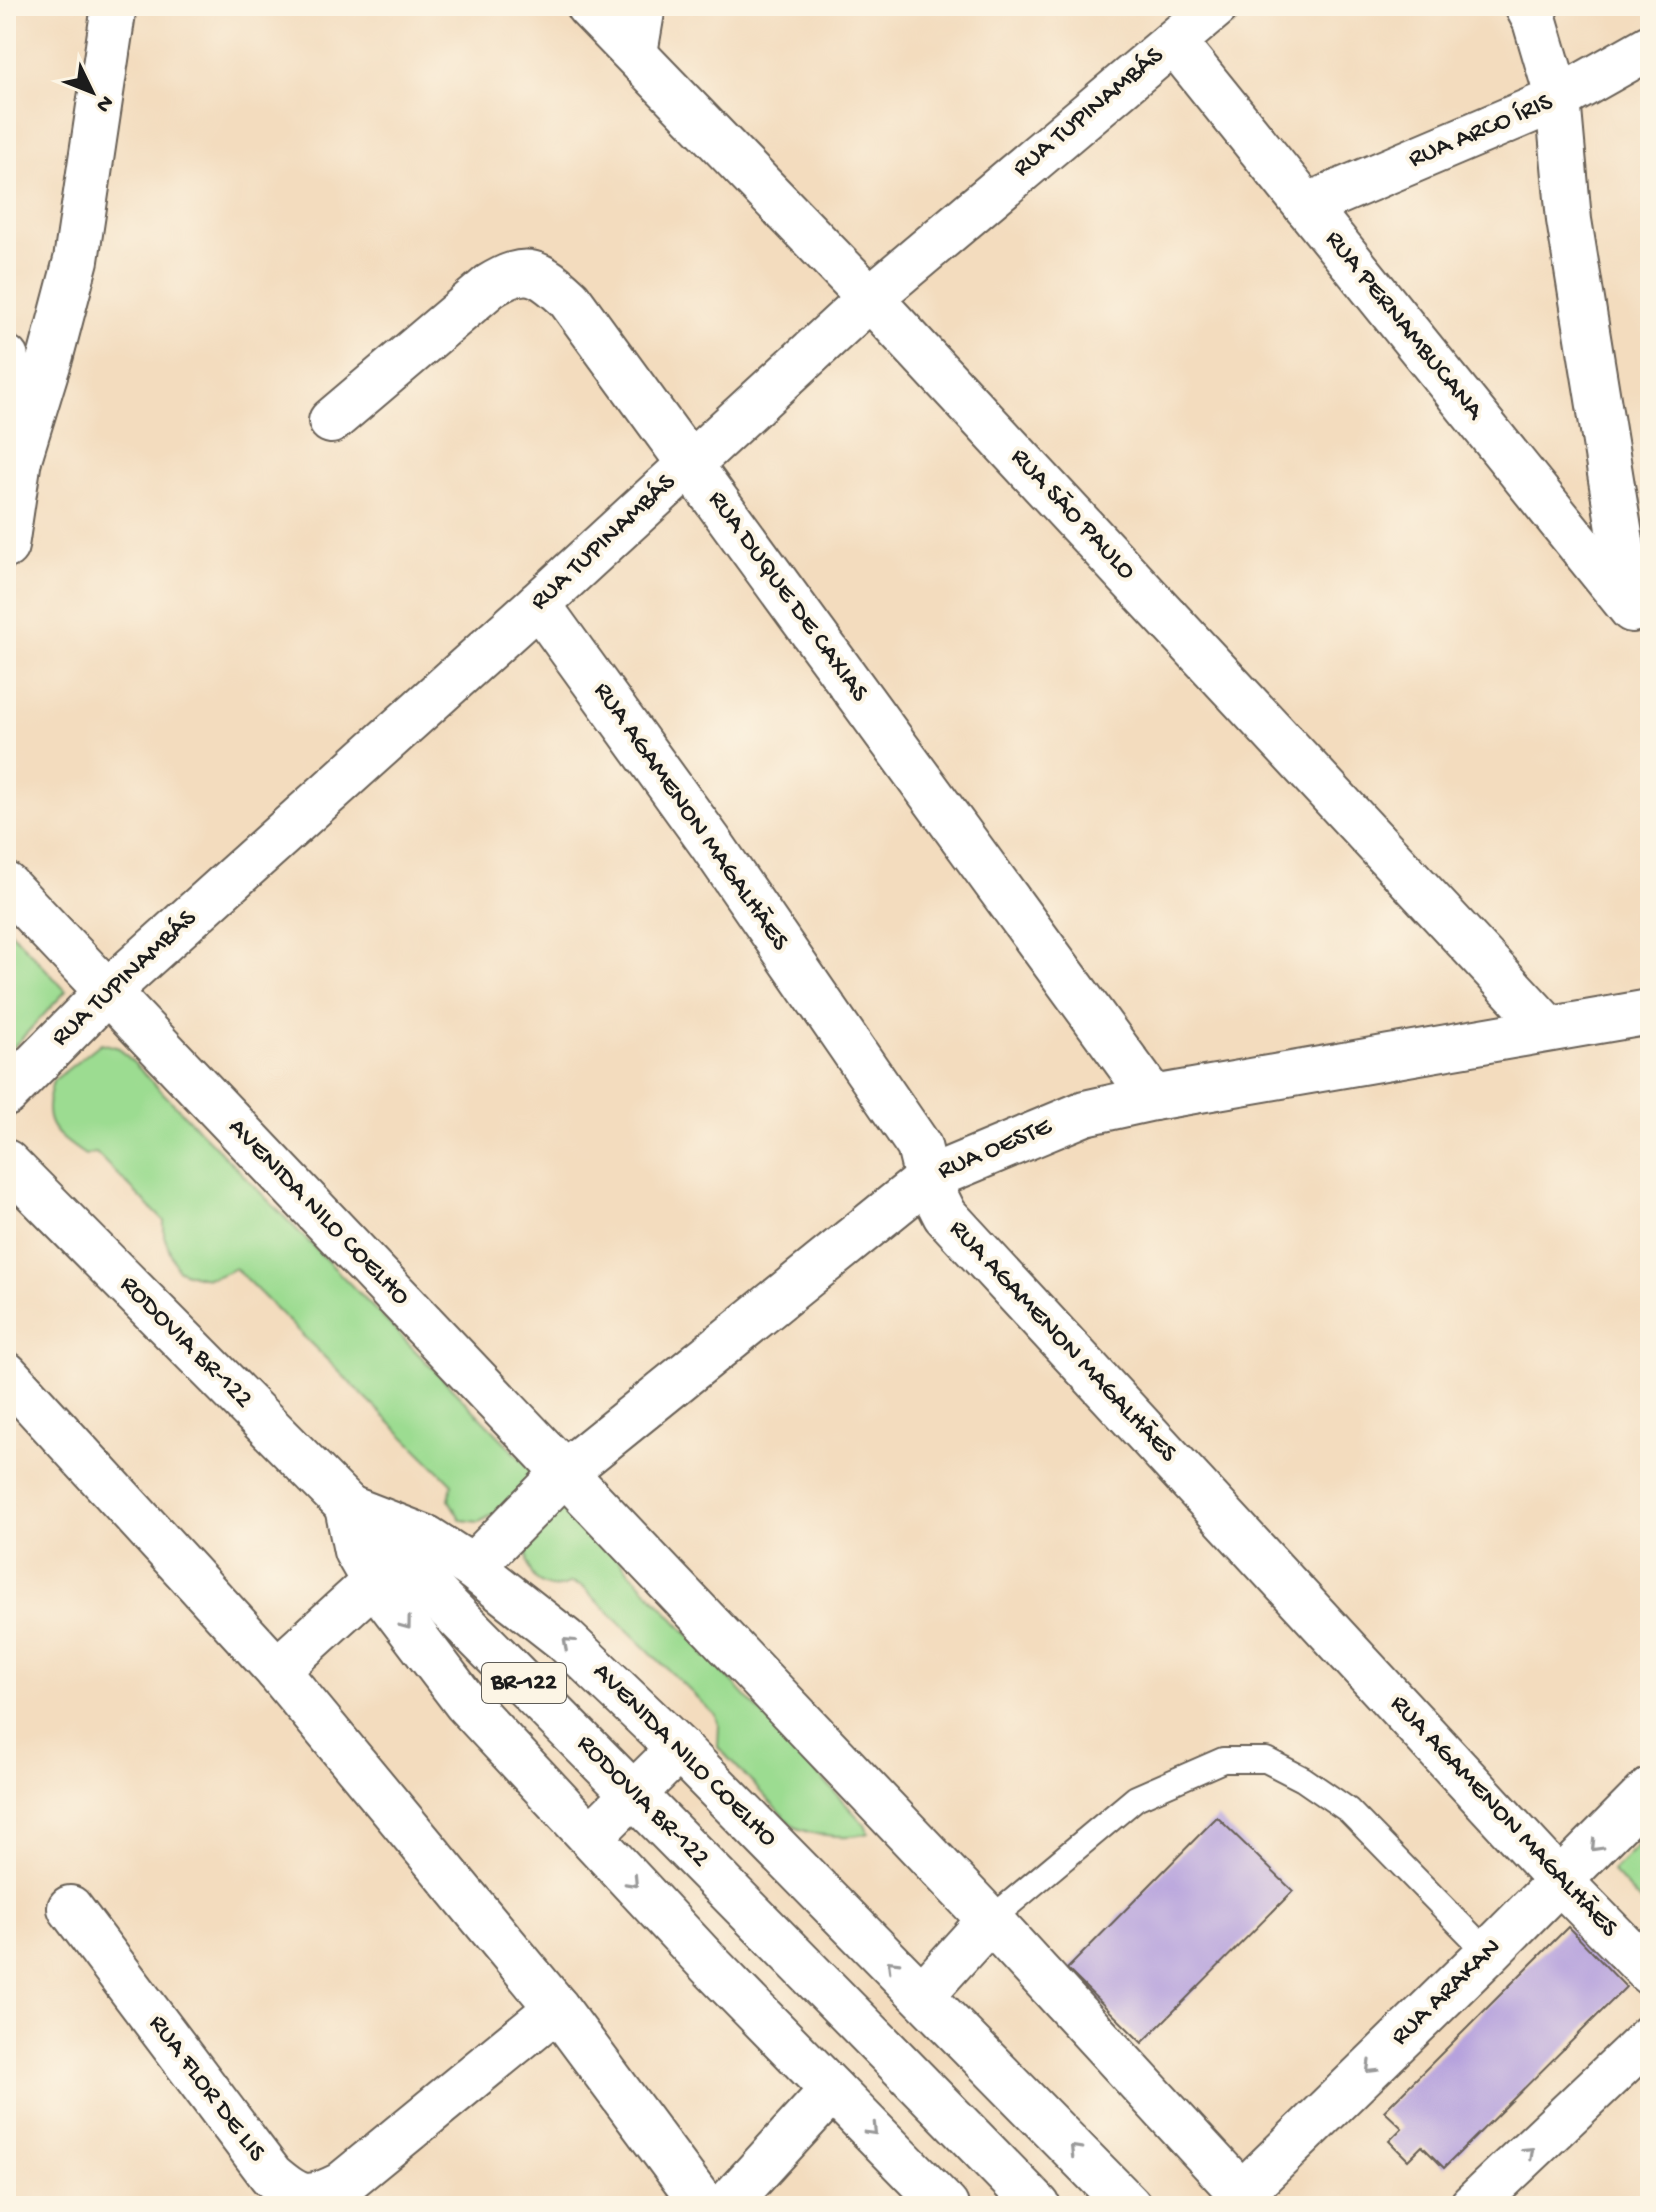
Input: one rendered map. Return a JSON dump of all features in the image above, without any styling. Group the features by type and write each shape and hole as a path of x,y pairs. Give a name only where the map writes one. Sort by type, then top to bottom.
{"main road":[{"path":"6,546 19,459 76,260 114,6"},
{"name":"RUA SÃO PAULO","path":"588,6 870,298 1549,1029"},
{"path":"635,53 643,6"},
{"name":"RUA TUPINAMBÁS","path":"6,1094 107,992 538,604 870,298 1216,6"},
{"name":"RUA PERNAMBUCANA","path":"1527,6 1535,21 1558,99 1569,220 1641,622"},
{"name":"RUA PERNAMBUCANA","path":"1174,42 1641,622"},
{"name":"RUA ARCO ÍRIS","path":"1306,206 1558,99 1650,47"},
{"name":"RUA DUQUE DE CAXIAS","path":"331,421 490,286 519,271 548,279 569,299 1153,1098"},
{"path":"6,358 19,459"},
{"name":"RUA AGAMENON MAGALHÃES","path":"538,604 710,842 919,1146 927,1179 945,1215 1561,1882 1650,1973"},
{"name":"AVENIDA NILO COELHO","path":"6,885 990,1920 1247,2200"},
{"name":"RUA OESTE","path":"472,1567 566,1471 927,1179 1085,1113 1153,1098 1650,1012"},
{"name":"RODOVIA BR-122","path":"6,1162 635,1793 1038,2206"},
{"path":"6,1374 277,1670 557,2008 704,2206"},
{"path":"347,1507 356,1551 374,1582 466,1703 709,1964 946,2206"},
{"name":"AVENIDA NILO COELHO","path":"347,1507 427,1538 472,1567 565,1640 679,1749 1129,2206"},
{"path":"277,1670 374,1582"},
{"path":"591,1836 679,1749"},
{"name":"RUA ARAKAN","path":"1247,2200 1650,1790"},
{"name":"RUA FLOR DE LIS","path":"70,1908 271,2175 291,2193 304,2198 322,2195 341,2185 557,2008"},
{"path":"922,1995 990,1920"},
{"path":"1472,2206 1649,2041"},
{"path":"726,2206 832,2090"}],"lane":[{"path":"990,1920 1136,1798 1223,1760 1266,1760 1303,1779 1348,1810 1488,1953"}],"green space":[{"path":"6,926 66,991 6,1055"},
{"path":"101,1043 119,1048 532,1470 528,1484 493,1515 479,1522 461,1520 449,1500 452,1484 235,1268 207,1278 177,1269 164,1236 164,1221 96,1153 85,1155 51,1125 48,1107 53,1081"},
{"path":"561,1509 580,1518 866,1826 868,1833 830,1836 793,1826 718,1747 719,1725 716,1716 583,1587 572,1583 551,1587 536,1580 528,1564 528,1543"},
{"path":"1650,1833 1650,1912 1612,1871"}],"building":[{"path":"1217,1817 1293,1891 1142,2043 1067,1969"},
{"path":"1568,1927 1626,1987 1444,2168 1422,2146 1408,2160 1389,2141 1402,2128 1384,2111"}]}
